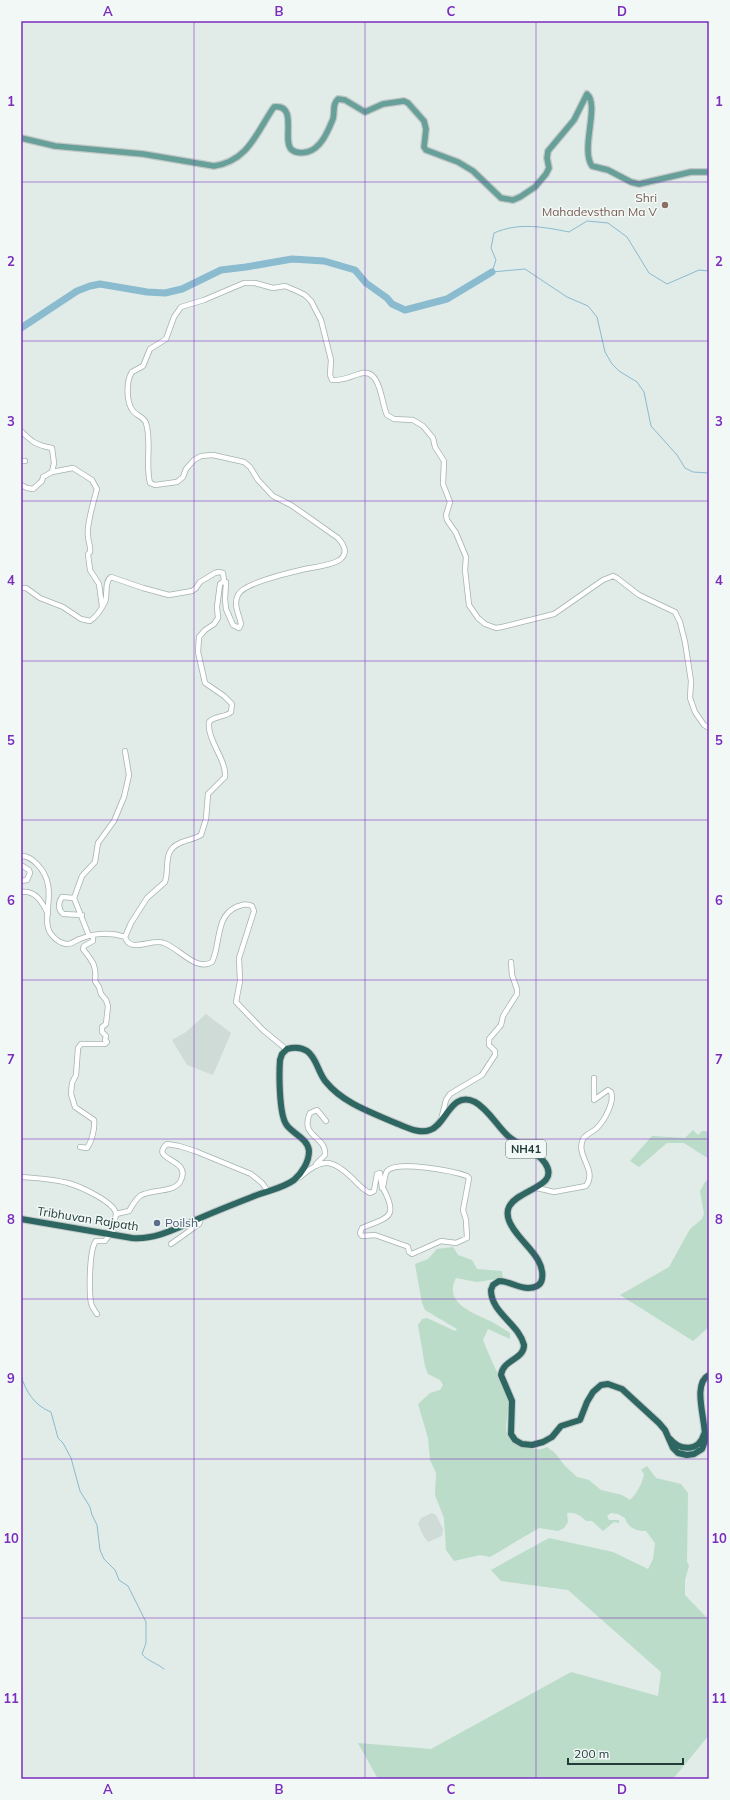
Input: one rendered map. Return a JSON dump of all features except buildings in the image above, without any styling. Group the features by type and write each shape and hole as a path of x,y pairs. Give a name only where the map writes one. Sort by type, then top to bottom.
{"highway":[{"name":"NH41","path":"286,1049 298,1048 309,1052 315,1060 319,1072 328,1084 340,1095 357,1106 418,1131 431,1130 440,1122 450,1108 458,1102 469,1100 478,1104 512,1140 544,1162 548,1171 548,1178 537,1188 514,1199 509,1206 507,1214 514,1231 538,1259 542,1270 541,1283 534,1288 525,1288 505,1281 499,1281 493,1285 490,1290 495,1304 519,1334 524,1345 521,1354 508,1363 501,1373 502,1380 512,1401 510,1427 512,1436 517,1442 538,1444 546,1441 561,1426 580,1420 587,1402 593,1392 601,1386 608,1384 616,1385 624,1390 659,1422 675,1451 684,1455 692,1455 698,1452 704,1445 705,1428 700,1388 703,1379 709,1375"},
{"name":"Tribhuvan Rajpath","path":"21,1219 132,1238 146,1238 166,1232 283,1186 294,1180 302,1170 309,1151 304,1141 287,1126 282,1114 279,1065 281,1055 286,1049"}],"main road":[{"path":"21,138 55,146 143,154 214,166 222,165 248,148 271,112 277,107 287,114 290,126 288,134 289,147 292,150 302,153 315,148 321,142 333,119 335,101 338,99 342,99 366,112 380,105 406,102 411,104 424,121 426,129 424,147 426,150 458,162 473,171 500,198 514,200 535,187 546,174 549,168 547,158 548,151 574,120 587,94 590,98 591,110 588,156 592,166 608,170 638,184 691,172 709,172"}],"street":[{"path":"21,588 26,588 40,598 63,607 86,621 93,619 102,606 106,597 108,580 111,577 169,595 192,590 196,588 200,582 215,573 223,573 226,584 226,609 234,626 239,628 241,624 235,606 236,600 242,589 278,576 307,568 332,565 343,556 344,547 338,538 291,505 273,496 258,480 250,467 244,462 213,455 200,456 186,469 183,477 177,482 152,485 147,474 150,442 148,428 144,418 134,412 130,406 128,396 130,375 132,372 143,366 150,349 166,339 174,317 181,306 204,300 244,283 255,283 274,288 285,286 305,295 317,311 324,328 326,343 331,360 330,375 332,380 346,379 363,373 370,375 379,384 387,415 394,418 413,420 423,426 433,438 437,451 444,461 443,484 450,502 446,515 447,520 456,533 466,557 465,570 468,587 468,600 471,609 478,618 485,624 496,628 554,614 603,580 613,576 639,595 674,612 680,622 685,642 691,681 690,698 695,712 704,725 709,728"},
{"path":"21,431 26,438 40,446 52,448 54,463 52,472"},
{"path":"21,485 33,489 42,481 44,476 52,472 73,468 92,480 97,489 88,524 88,536 91,547 88,554 90,570 99,584 102,606"},
{"path":"125,937 131,923 147,898 165,882 167,860 170,849 181,842 201,835 206,819 208,794 225,778 225,771 209,725 211,720 228,715 232,712 232,704 224,696 205,683 197,646 201,633 214,624 218,618 218,594 220,584 224,581"},
{"path":"80,1147 87,1148 90,1144 94,1120 75,1107 71,1094 72,1084 76,1075 78,1048 82,1044 105,1044 107,1042 104,1040 106,1036 102,1032 102,1028 106,1024 108,1006 96,981 96,971 92,960 83,949 84,946 91,944 93,941 74,898 82,876 95,862 98,843 114,821 124,797 129,776 125,751"},
{"path":"21,856 26,856 40,867 48,881 49,931 60,942 68,944 91,936 109,933 125,937 128,942 133,945 142,945 155,941 164,943 195,963 204,965 212,962 225,915 241,905 252,906 254,911 239,958 240,981 236,1002 263,1030 286,1049"},
{"path":"21,865 29,870 30,873 29,878 25,881 21,881"},
{"path":"21,892 29,892 37,896 48,916"},
{"path":"74,898 62,897 59,904 59,909 63,914 82,915"},
{"path":"440,1122 446,1100 450,1094 482,1075 495,1055 495,1051 489,1045 489,1039 493,1032 501,1024 503,1016 514,999 517,990 512,975 511,962"},
{"path":"537,1188 554,1192 586,1186 589,1182 591,1175 583,1156 583,1139 602,1123 610,1106 612,1096 611,1092 608,1090 594,1100 594,1078"},
{"path":"283,1186 293,1183 325,1155 323,1144 309,1130 307,1126 307,1119 312,1111 317,1110 326,1121"},
{"path":"116,1214 129,1211 138,1197 144,1194 173,1188 178,1185 183,1172 181,1166 166,1158 164,1149 167,1144 181,1146 196,1151 251,1174 262,1183 268,1191"},
{"path":"316,1164 327,1162 343,1169 364,1191 370,1193 374,1191 375,1177 378,1173 380,1175 383,1188 390,1201 392,1209 390,1214 384,1218 362,1228 360,1233 362,1236 375,1235 406,1246 412,1254 441,1241 456,1243 467,1238 466,1220 463,1210 469,1178 467,1176 430,1168 403,1166 392,1167 386,1172 383,1188"},
{"path":"21,1177 68,1183 110,1204 115,1210 116,1214 111,1234 106,1240 96,1241 93,1244 90,1266 90,1287 91,1304 97,1314"},
{"path":"171,1244 199,1224 201,1218"}],"shaded area":[{"path":"206,1014 231,1033 213,1075 187,1065 172,1040 186,1032"},
{"path":"432,1513 436,1515 443,1529 442,1536 428,1542 418,1524 421,1518"}],"green space":[{"path":"693,1130 698,1135 702,1131 709,1131 709,1159 684,1143 667,1143 639,1167 630,1161 652,1136 685,1138"},
{"path":"709,1179 709,1327 693,1341 620,1295 669,1267 690,1229 702,1219 704,1214 700,1191 705,1182"},
{"path":"453,1247 458,1255 472,1260 477,1269 502,1271 503,1278 477,1282 456,1278 453,1287 454,1295 458,1302 464,1307 510,1333 510,1339 488,1329 483,1340 508,1396 506,1427 508,1436 517,1444 524,1447 539,1449 547,1447 555,1453 565,1466 577,1477 589,1480 601,1490 622,1495 630,1500 637,1492 642,1481 644,1474 641,1470 647,1466 656,1478 681,1484 688,1493 687,1562 689,1566 685,1580 685,1595 709,1620 709,1735 673,1779 378,1779 358,1743 431,1749 571,1672 658,1696 661,1672 568,1590 501,1581 491,1570 549,1538 613,1552 648,1569 653,1559 655,1543 646,1531 630,1527 625,1518 618,1514 611,1513 607,1516 609,1520 619,1520 619,1523 614,1522 603,1531 592,1521 586,1521 575,1514 567,1513 568,1522 564,1528 558,1531 539,1528 490,1557 480,1555 454,1561 446,1550 444,1518 435,1495 436,1473 430,1460 428,1438 418,1404 430,1393 440,1390 443,1385 440,1380 428,1374 425,1366 418,1325 422,1319 427,1318 455,1331 457,1329 425,1310 422,1303 415,1264 428,1259 437,1249"}],"waterway":[{"path":"709,271 699,270 667,284 649,273 627,237 608,223 587,221 569,232 532,226 503,230 494,233 491,248 496,260 492,272 525,269 567,297 588,306 597,317 605,352 612,364 619,371 637,382 644,392 651,426 677,455 685,468 693,472 709,473"},
{"path":"21,328 77,291 90,286 100,284 147,292 165,293 182,289 221,270 292,259 324,261 355,270 366,283 387,298 392,304 405,310 447,299 492,272"},
{"path":"21,1375 25,1387 36,1402 51,1412 58,1438 63,1443 71,1458 80,1491 90,1507 97,1525 100,1550 104,1559 115,1570 119,1580 128,1586 146,1622 146,1643 142,1654 164,1669"}],"place":[{"name":"Shri Mahadevsthan Ma V","path":"665,205"},
{"name":"Poilsh","path":"157,1223"}]}
